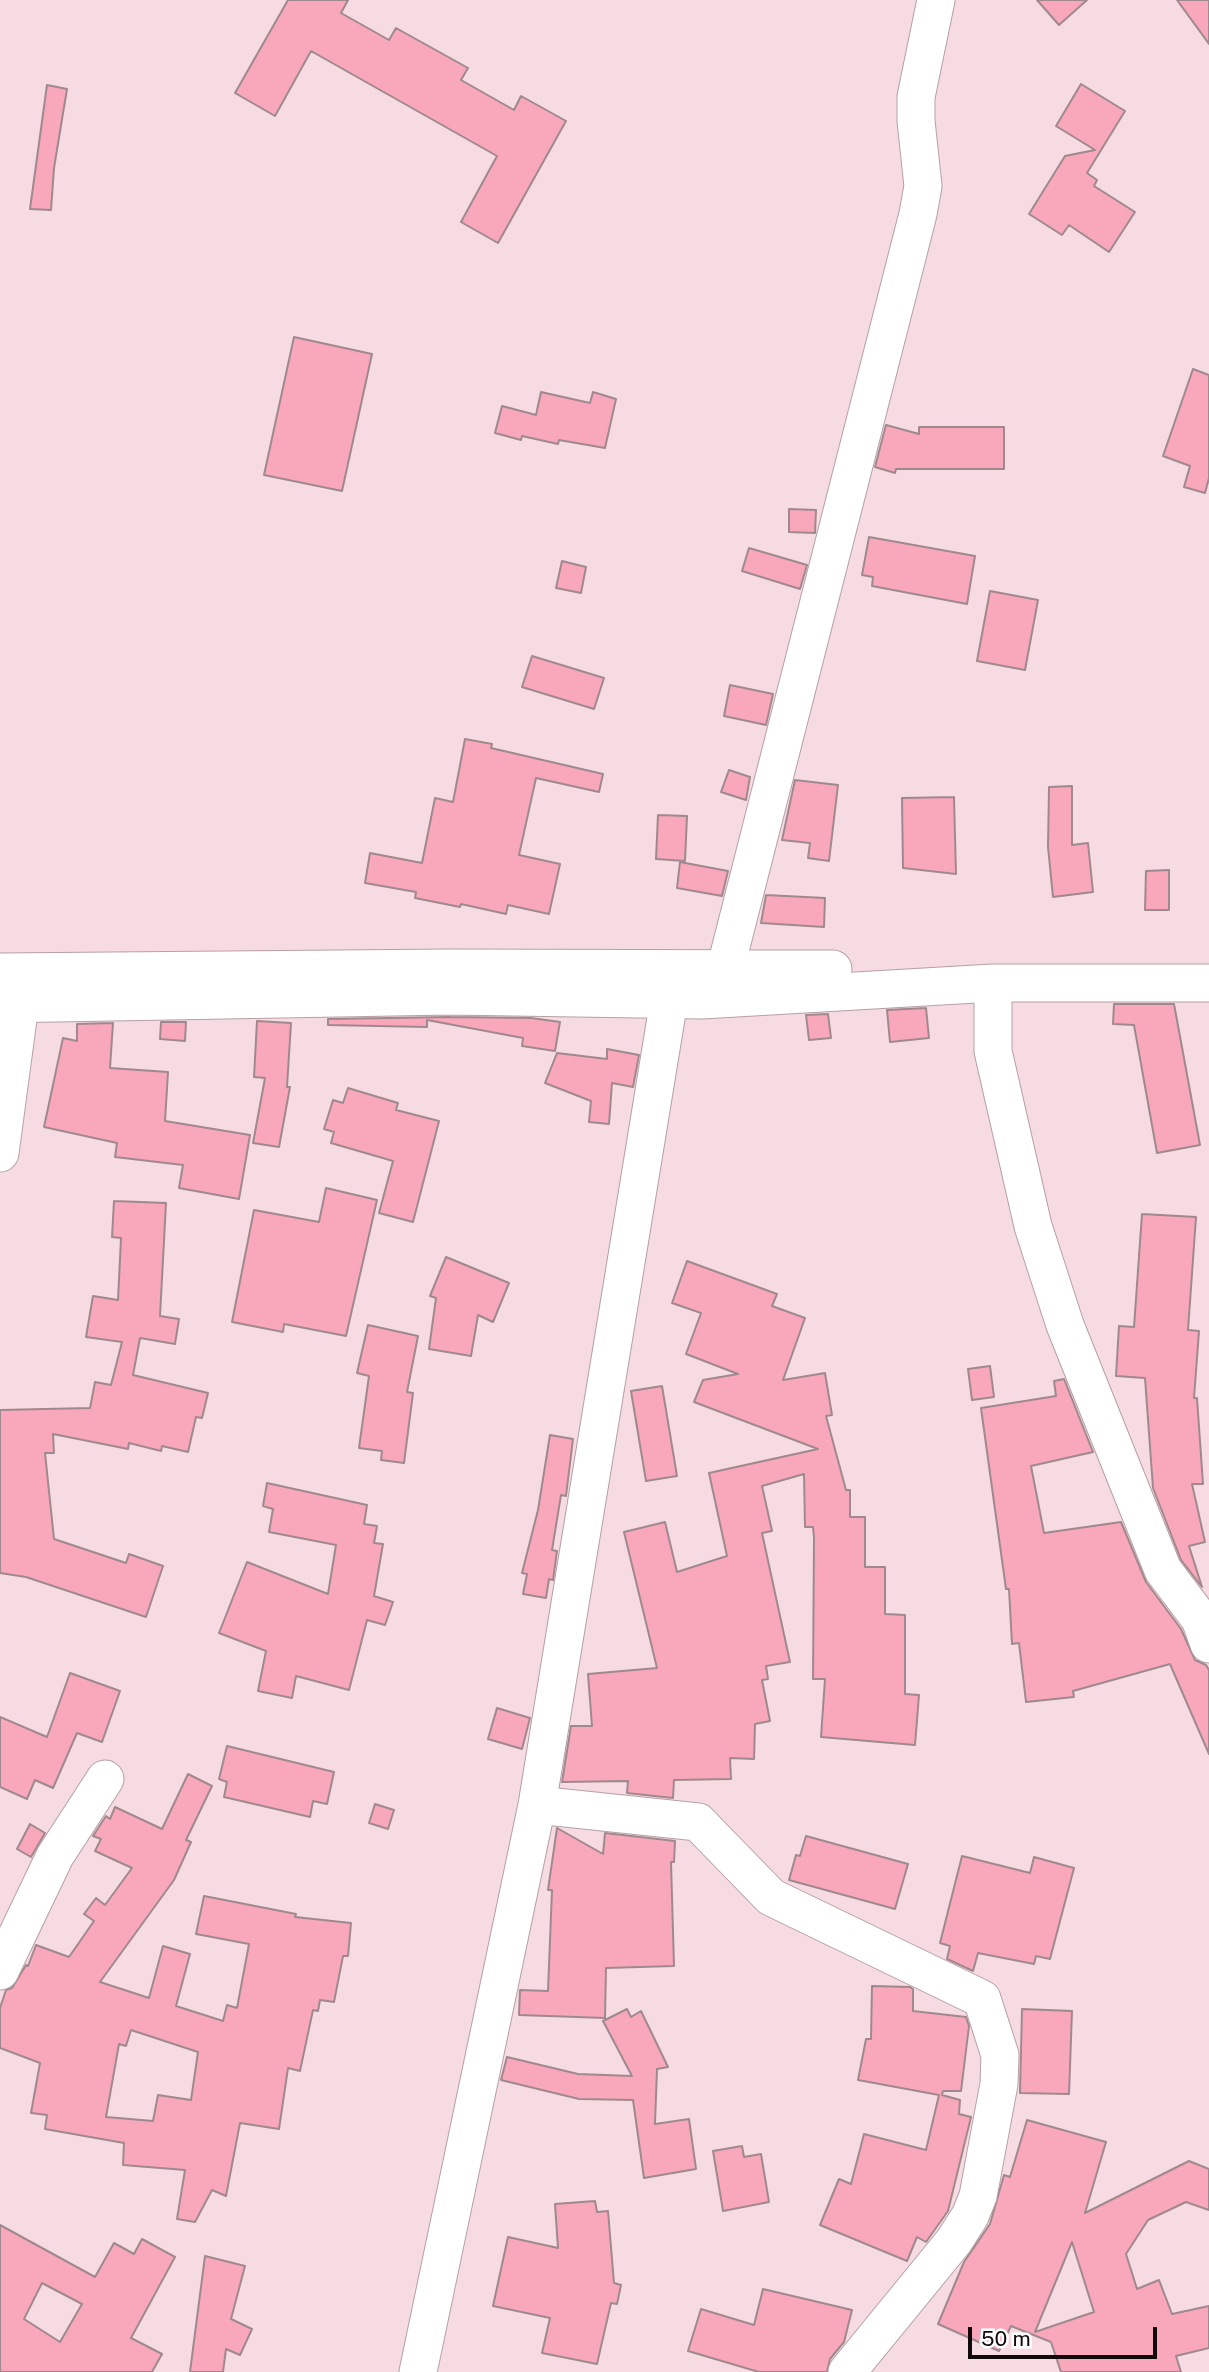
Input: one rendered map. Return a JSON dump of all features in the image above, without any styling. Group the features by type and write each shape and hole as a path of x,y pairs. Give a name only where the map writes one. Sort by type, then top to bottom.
{"street":[{"path":"725,970 919,214 923,186 916,97 936,0"},
{"path":"0,1153 10,1004 725,970 1209,968"},
{"path":"0,972 450,982 669,1000 993,983 1209,984"},
{"path":"993,983 993,1051 1033,1226 1061,1313 1163,1570 1200,1619 1209,1644"},
{"path":"418,2372 537,1805 669,1000"},
{"path":"0,1971 55,1856 105,1779"},
{"path":"537,1805 698,1822 771,1897 982,1999 1000,2056 999,2084 978,2196 970,2216 954,2241 847,2372"}],"building":[{"path":"288,0 348,0 341,13 389,40 396,28 468,68 461,80 514,110 521,96 566,121 498,243 461,222 497,156 311,51 275,116 235,93"},
{"path":"1037,0 1087,0 1059,25"},
{"path":"1177,0 1209,0 1209,44"},
{"path":"1081,84 1125,111 1087,173 1097,180 1094,186 1135,212 1109,252 1069,225 1062,235 1029,214 1065,156 1095,150 1056,126"},
{"path":"47,85 67,89 54,168 51,210 30,209"},
{"path":"294,337 372,354 342,491 264,475"},
{"path":"1193,369 1209,375 1209,478 1205,493 1184,487 1190,466 1163,456"},
{"path":"541,392 590,403 593,392 616,399 605,448 559,440 558,444 522,436 521,440 495,433 502,406 536,415"},
{"path":"886,425 919,434 919,427 1004,427 1004,469 896,469 895,473 875,467"},
{"path":"789,509 816,510 815,533 789,532"},
{"path":"869,537 975,556 967,604 872,586 873,577 862,575"},
{"path":"749,548 807,565 800,589 742,571"},
{"path":"562,561 586,567 581,593 556,588"},
{"path":"990,591 1038,600 1025,670 977,661"},
{"path":"532,656 604,678 594,709 522,687"},
{"path":"730,685 773,694 766,725 724,716"},
{"path":"465,739 492,744 491,748 603,774 599,792 536,778 519,855 560,864 549,914 508,905 506,914 461,904 460,907 415,898 416,892 365,883 370,853 422,863 435,798 453,802"},
{"path":"729,770 750,777 746,800 721,792"},
{"path":"795,780 838,785 829,861 808,858 810,843 782,840"},
{"path":"1072,786 1072,845 1088,843 1093,892 1053,897 1048,847 1049,787"},
{"path":"954,797 956,874 903,868 902,798"},
{"path":"658,815 687,816 685,861 656,859"},
{"path":"680,862 728,871 722,896 677,888"},
{"path":"1169,870 1169,910 1145,910 1146,871"},
{"path":"766,895 825,898 824,927 761,923"},
{"path":"1114,1004 1174,1004 1200,1145 1157,1153 1134,1025 1113,1024"},
{"path":"926,1008 929,1038 890,1042 887,1010"},
{"path":"828,1014 831,1038 809,1040 806,1015"},
{"path":"531,1018 560,1022 555,1051 522,1046 523,1038 427,1020 427,1027 328,1025 328,1019"},
{"path":"257,1021 291,1023 287,1087 290,1087 279,1147 253,1143 265,1078 254,1077"},
{"path":"161,1022 186,1022 185,1041 160,1039"},
{"path":"113,1023 110,1068 168,1072 165,1121 250,1135 239,1199 179,1188 183,1165 115,1157 117,1143 44,1127 63,1038 77,1041 77,1024"},
{"path":"607,1049 639,1055 633,1087 612,1083 609,1124 589,1122 591,1101 545,1083 557,1053 607,1059"},
{"path":"348,1088 398,1103 396,1110 439,1121 413,1222 379,1213 393,1161 331,1143 334,1132 324,1129 333,1100 343,1103"},
{"path":"326,1188 377,1200 346,1336 284,1324 283,1332 232,1322 254,1210 319,1222"},
{"path":"114,1201 166,1203 160,1316 179,1319 175,1344 140,1338 133,1375 208,1393 202,1418 196,1417 188,1452 162,1446 161,1451 129,1443 128,1449 53,1434 54,1453 45,1453 54,1539 126,1563 129,1554 163,1566 146,1617 26,1577 0,1573 0,1410 90,1408 95,1382 111,1385 122,1342 86,1337 93,1296 118,1300 121,1238 112,1237"},
{"path":"1142,1214 1196,1217 1188,1330 1199,1331 1194,1398 1197,1398 1203,1484 1192,1484 1205,1542 1189,1546 1202,1587 1181,1560 1153,1488 1145,1378 1116,1376 1119,1326 1134,1327"},
{"path":"446,1257 509,1283 493,1322 478,1315 471,1356 429,1349 436,1298 430,1296"},
{"path":"687,1261 777,1294 772,1306 805,1318 783,1380 825,1373 832,1415 826,1416 846,1490 850,1490 850,1517 865,1517 865,1567 885,1567 885,1614 905,1615 905,1694 919,1695 915,1745 821,1737 825,1679 813,1679 814,1538 813,1527 805,1527 804,1474 762,1486 772,1531 762,1533 790,1662 766,1666 768,1679 762,1680 770,1721 755,1724 754,1759 730,1758 731,1779 674,1780 673,1798 627,1793 628,1781 562,1782 571,1726 592,1726 588,1674 657,1668 624,1532 665,1522 677,1572 727,1556 709,1473 818,1449 694,1402 703,1380 738,1374 686,1354 701,1313 672,1303"},
{"path":"368,1325 418,1336 407,1392 413,1393 404,1463 381,1460 382,1451 359,1448 369,1376 357,1373"},
{"path":"990,1366 994,1397 972,1400 968,1369"},
{"path":"1064,1379 1093,1452 1031,1466 1044,1533 1121,1522 1146,1582 1181,1629 1195,1660 1206,1665 1209,1670 1209,1754 1170,1664 1073,1691 1074,1697 1026,1702 1019,1643 1012,1644 1009,1589 1006,1589 981,1408 1056,1396 1054,1381"},
{"path":"662,1386 677,1476 646,1481 631,1391"},
{"path":"550,1435 573,1439 566,1496 561,1495 552,1550 557,1551 553,1580 549,1579 546,1598 523,1594 527,1574 522,1573 538,1510"},
{"path":"267,1483 367,1505 364,1524 377,1526 374,1543 383,1544 374,1596 393,1602 385,1625 367,1620 349,1690 296,1676 292,1698 258,1691 266,1651 219,1633 247,1562 328,1594 336,1545 269,1532 273,1509 263,1506"},
{"path":"70,1673 120,1691 102,1742 77,1733 53,1788 35,1780 27,1799 0,1787 0,1717 47,1737"},
{"path":"497,1708 530,1718 522,1749 488,1739"},
{"path":"227,1746 334,1772 327,1804 313,1801 310,1817 224,1797 227,1782 219,1779"},
{"path":"188,1774 212,1786 186,1840 191,1842 174,1880 100,1982 149,1998 163,1946 190,1954 176,2006 223,2021 227,2005 237,2008 249,1944 196,1934 204,1896 296,1914 295,1917 351,1923 348,1956 343,1956 334,2002 320,2000 318,2011 313,2010 300,2071 288,2068 279,2129 240,2123 226,2196 212,2190 195,2222 177,2219 185,2170 123,2165 124,2143 45,2129 47,2115 31,2113 40,2063 0,2048 0,2008 6,1990 12,1988 26,1965 28,1966 36,1945 69,1957 94,1921 84,1914 96,1898 105,1905 132,1868 95,1851 101,1839 93,1836 106,1816 110,1819 115,1807 162,1829","holes":["131,2030 198,2052 191,2100 158,2095 153,2121 106,2117 119,2044 126,2046"]},
{"path":"375,1804 394,1810 388,1829 369,1823"},
{"path":"30,1824 45,1833 31,1857 17,1849"},
{"path":"557,1828 603,1854 605,1833 675,1841 674,1862 671,1862 674,1966 606,1968 605,2018 519,2015 520,1990 548,1991 552,1890 548,1890"},
{"path":"806,1836 908,1864 895,1909 789,1880 796,1855 800,1856"},
{"path":"962,1856 1030,1873 1034,1857 1074,1868 1050,1959 1036,1956 1034,1964 978,1953 973,1971 947,1959 950,1946 940,1943"},
{"path":"872,1986 910,1987 913,1989 913,2011 966,2017 969,2026 961,2091 943,2091 942,2095 960,2100 959,2114 971,2117 948,2211 926,2242 917,2237 907,2261 820,2225 839,2179 851,2184 864,2134 926,2150 939,2095 858,2080 866,2039 871,2039"},
{"path":"627,2009 631,2017 641,2011 668,2067 657,2069 655,2124 689,2119 696,2169 644,2178 633,2100 579,2099 501,2080 507,2057 578,2074 632,2076 603,2021"},
{"path":"1022,2009 1072,2011 1069,2094 1020,2093"},
{"path":"1027,2120 1106,2142 1085,2213 1189,2161 1209,2169 1209,2210 1186,2202 1148,2220 1126,2254 1137,2289 1159,2280 1172,2314 1209,2306 1209,2348 1176,2356 1181,2372 1061,2372 1051,2342 1011,2326 999,2351 938,2324 964,2262 990,2224 1004,2175 1010,2177","holes":["1072,2242 1094,2312 1035,2332"]},
{"path":"742,2146 744,2157 761,2154 769,2202 723,2211 713,2151"},
{"path":"595,2201 597,2212 608,2211 614,2283 621,2285 617,2304 611,2303 597,2364 542,2353 550,2318 493,2306 508,2237 558,2248 555,2204"},
{"path":"0,2225 95,2277 114,2243 134,2254 142,2239 175,2257 131,2338 162,2354 152,2372 0,2372","holes":["42,2283 82,2304 60,2342 24,2319"]},
{"path":"205,2256 245,2266 231,2319 252,2329 240,2355 226,2349 223,2372 190,2372"},
{"path":"763,2289 852,2310 844,2342 830,2359 827,2372 759,2372 688,2351 701,2309 754,2325"}]}
